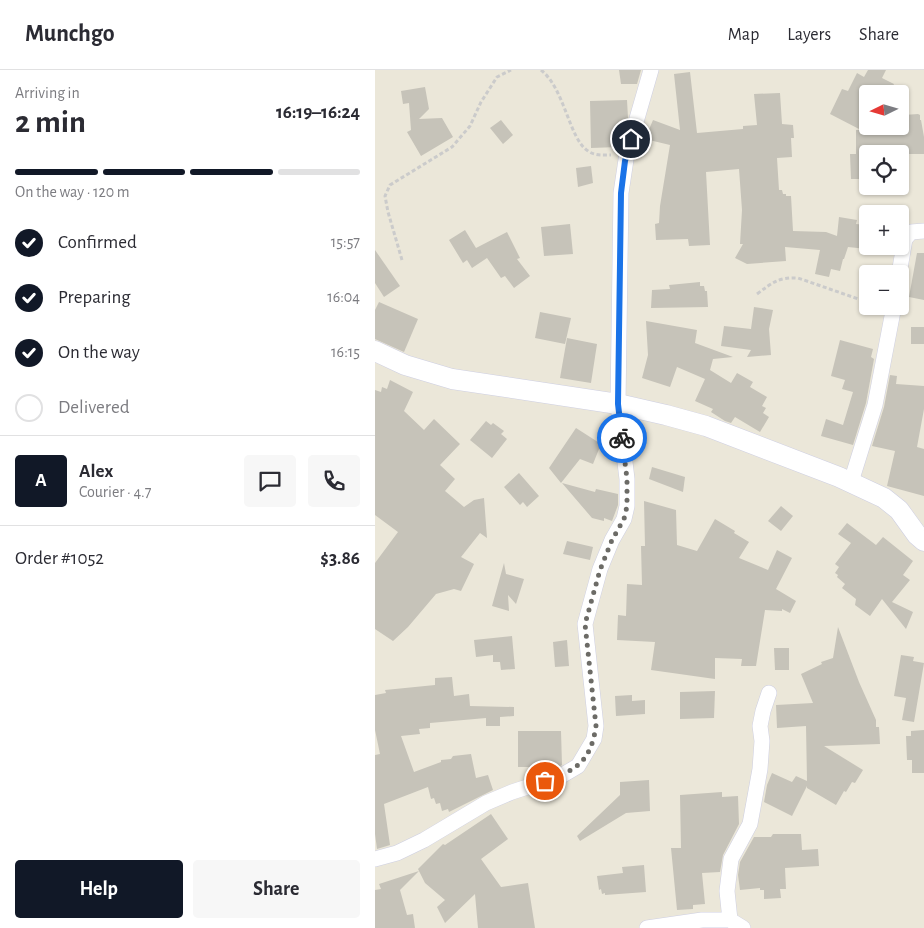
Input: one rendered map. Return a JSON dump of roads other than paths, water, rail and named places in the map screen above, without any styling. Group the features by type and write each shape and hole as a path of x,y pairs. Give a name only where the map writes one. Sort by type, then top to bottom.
{"street":[{"path":"375,859 397,853 424,840 486,803 512,792 561,776 578,766 594,740 596,726 585,624 600,570 612,540 624,519 627,506 627,479 618,404 621,193 627,154 651,70"},
{"path":"901,265 905,239 911,232 924,231"},
{"path":"851,482 875,405 892,315"},
{"path":"375,351 405,365 452,379 618,404 666,414 706,426 851,482 884,498 899,510 917,535 924,541"},
{"path":"730,920 727,891 731,859 750,824 760,769 762,741 760,726 769,693"},
{"path":"647,928 702,920 730,920 743,928"}]}
